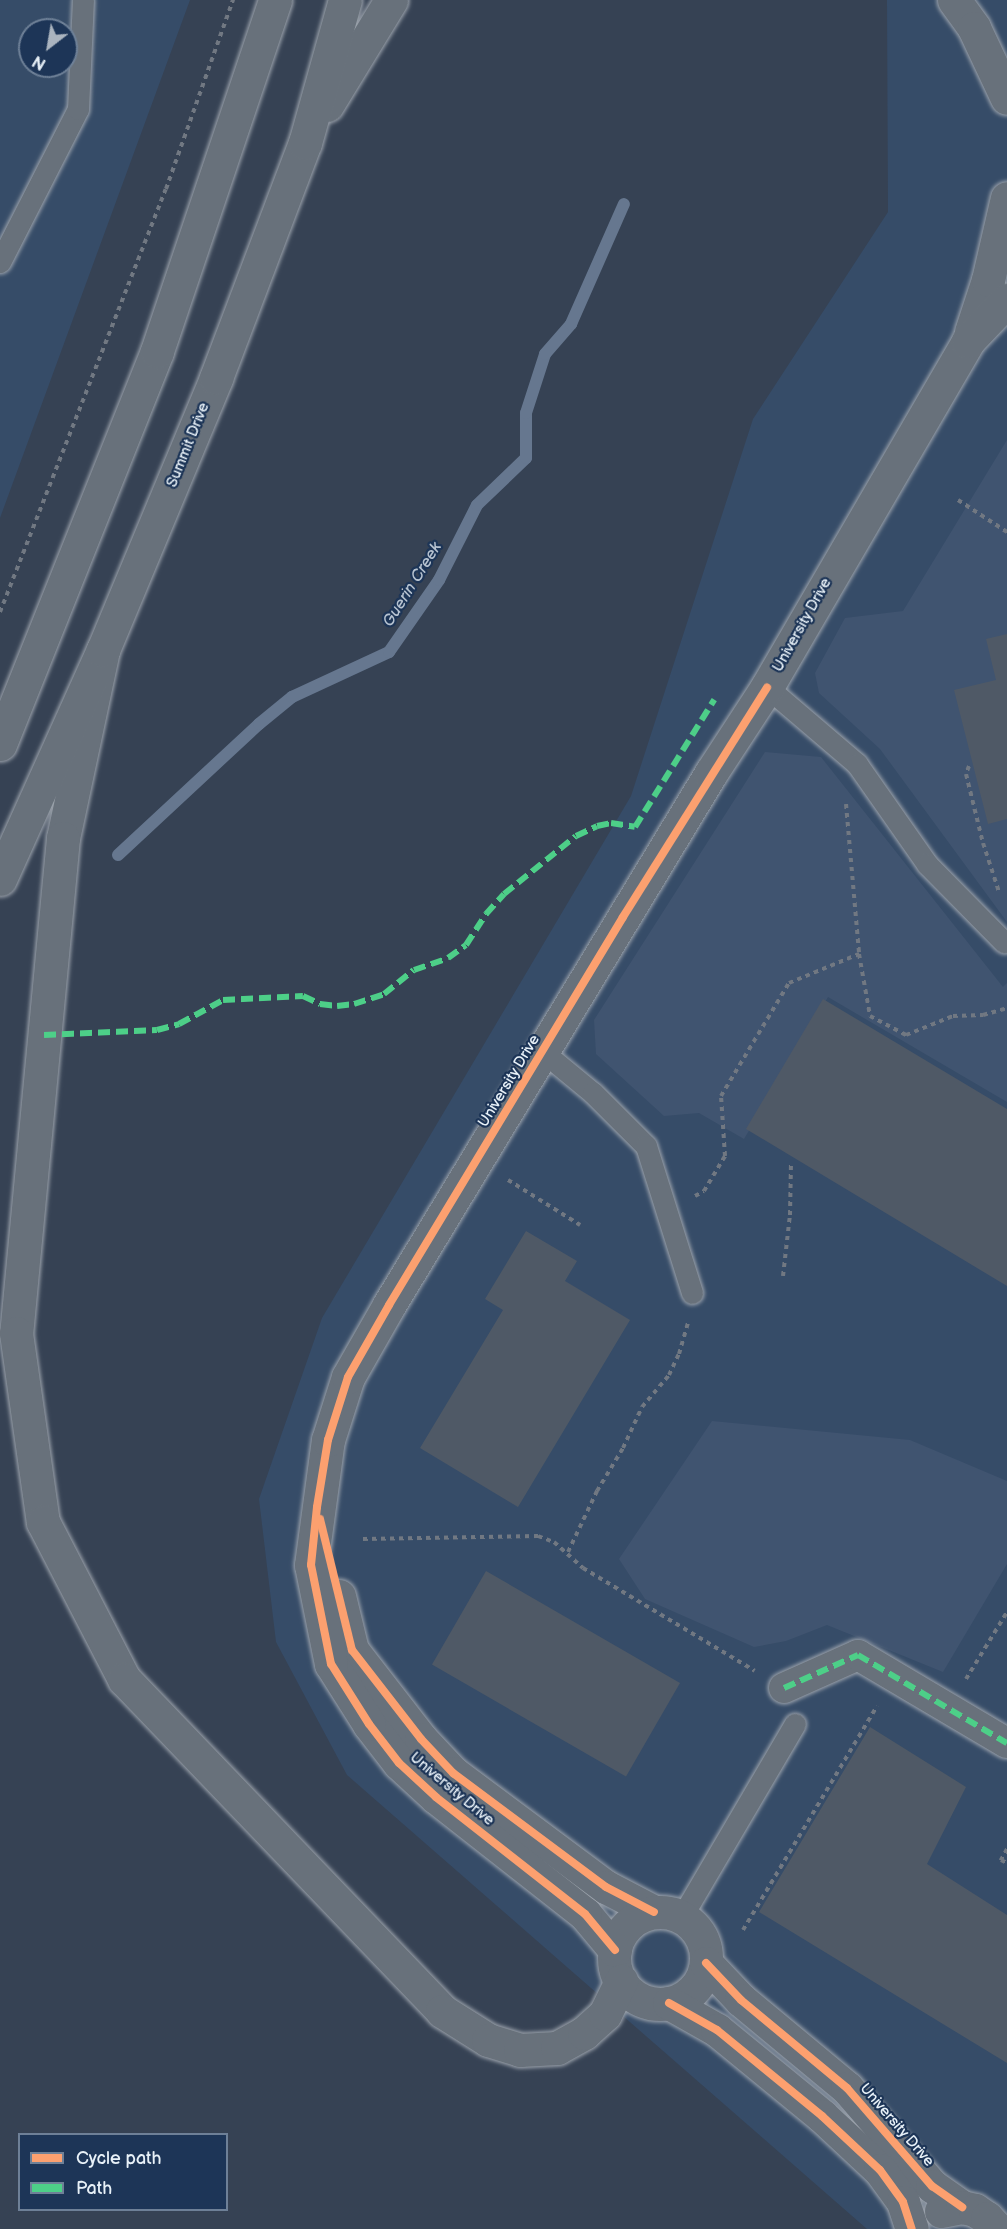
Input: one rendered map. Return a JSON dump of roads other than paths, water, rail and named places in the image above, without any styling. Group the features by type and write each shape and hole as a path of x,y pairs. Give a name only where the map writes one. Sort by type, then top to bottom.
{"main road":[{"path":"0,744 157,351 275,0"},
{"name":"Summit Drive","path":"0,879 103,650 216,378 305,142 345,0"},
{"path":"305,142 391,0"},
{"path":"954,0 974,27 1007,98"},
{"name":"University Drive","path":"618,1965 585,1914 436,1797 399,1763 369,1724 331,1664 311,1565 317,1507 328,1440 348,1377 388,1305 711,773 767,687 968,341 988,280 1007,198"},
{"name":"University Drive","path":"968,341 1007,300"},
{"path":"103,650 63,838 16,1333 43,1522 124,1679 442,2011 488,2040 520,2050 557,2048 584,2033 605,2014 627,1926 640,1916 668,1915 700,1935 705,1949 705,1963 694,1989 669,2003"},
{"name":"University Drive","path":"317,1507 352,1650 421,1739 453,1773 596,1880 668,1915"},
{"name":"University Drive","path":"705,1963 741,2000 846,2088 932,2186 962,2207 975,2210 1000,2225"},
{"path":"618,1965 628,1991 641,1999 669,2003 717,2030 822,2116 880,2170 903,2202 912,2229"},
{"path":"919,2229 934,2214 948,2208 962,2207"}],"street":[{"path":"784,1688 858,1655 1007,1743"}],"lane":[{"path":"0,262 78,110 83,0"},
{"path":"767,687 857,764 927,864 1004,942"},
{"path":"542,1051 593,1093 646,1146 692,1293"},
{"path":"668,1915 795,1724"}],"waterway":[{"name":"Guerin Creek","path":"118,855 259,724 292,697 389,652 439,580 477,505 526,458 526,413 545,354 571,324 624,204"}]}
